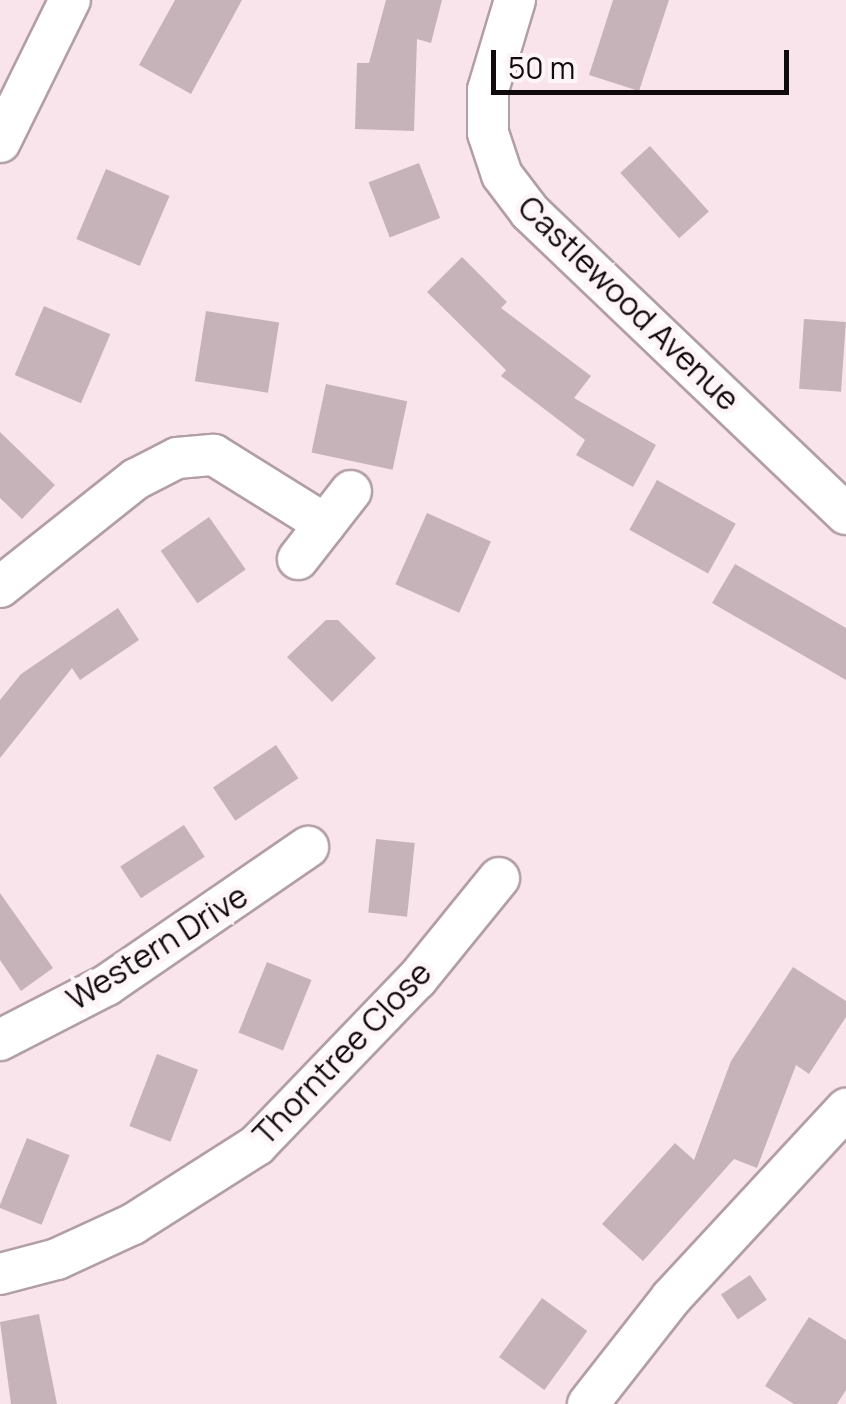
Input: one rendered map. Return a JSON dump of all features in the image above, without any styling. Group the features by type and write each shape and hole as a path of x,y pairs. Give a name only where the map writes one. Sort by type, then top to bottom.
{"street":[{"path":"0,142 70,0"},
{"name":"Castlewood Avenue","path":"515,0 488,90 488,133 502,175 530,212 846,514"},
{"path":"0,587 136,479 178,458 214,455 325,524"},
{"path":"298,559 351,490"},
{"name":"Western Drive","path":"0,1040 107,985 308,844"},
{"name":"Thorntree Close","path":"0,1274 58,1259 133,1224 257,1145 417,979 499,878"},
{"path":"588,1404 671,1298 846,1109"}],"building":[{"path":"175,0 242,0 191,94 139,65"},
{"path":"386,0 442,0 431,43 417,39 414,131 355,129 357,63 369,63"},
{"path":"613,0 669,0 639,91 589,75"},
{"path":"650,146 709,211 679,238 620,173"},
{"path":"419,163 440,218 390,237 369,182"},
{"path":"106,169 170,196 140,266 76,239"},
{"path":"462,257 507,302 501,308 591,376 574,398 656,445 633,487 576,455 585,440 501,376 506,370 427,292"},
{"path":"44,306 110,334 81,403 15,375"},
{"path":"206,311 279,323 268,393 195,381"},
{"path":"804,319 846,322 841,392 799,389"},
{"path":"326,384 407,401 393,470 311,452"},
{"path":"0,432 55,485 22,519 0,498"},
{"path":"657,480 736,524 708,573 629,530"},
{"path":"427,513 491,541 459,613 395,584"},
{"path":"209,517 246,569 197,603 161,551"},
{"path":"735,564 846,628 846,680 712,603"},
{"path":"118,608 139,640 80,680 72,668 0,758 0,700 21,674"},
{"path":"326,620 338,620 376,658 332,702 287,657"},
{"path":"276,745 298,778 235,821 213,787"},
{"path":"184,825 205,857 141,898 120,866"},
{"path":"376,839 415,843 407,917 368,913"},
{"path":"0,893 53,968 21,991 0,960"},
{"path":"267,962 312,980 283,1050 239,1032"},
{"path":"793,967 846,1001 846,1017 809,1074 796,1065 757,1168 734,1159 643,1261 602,1224 675,1143 694,1160 731,1061"},
{"path":"157,1054 198,1070 170,1142 129,1126"},
{"path":"27,1138 70,1155 42,1225 0,1208"},
{"path":"750,1275 767,1300 738,1319 721,1295"},
{"path":"542,1298 587,1331 544,1390 499,1357"},
{"path":"39,1314 57,1404 11,1404 0,1322"},
{"path":"809,1317 846,1340 846,1390 837,1404 794,1404 765,1386"}]}
